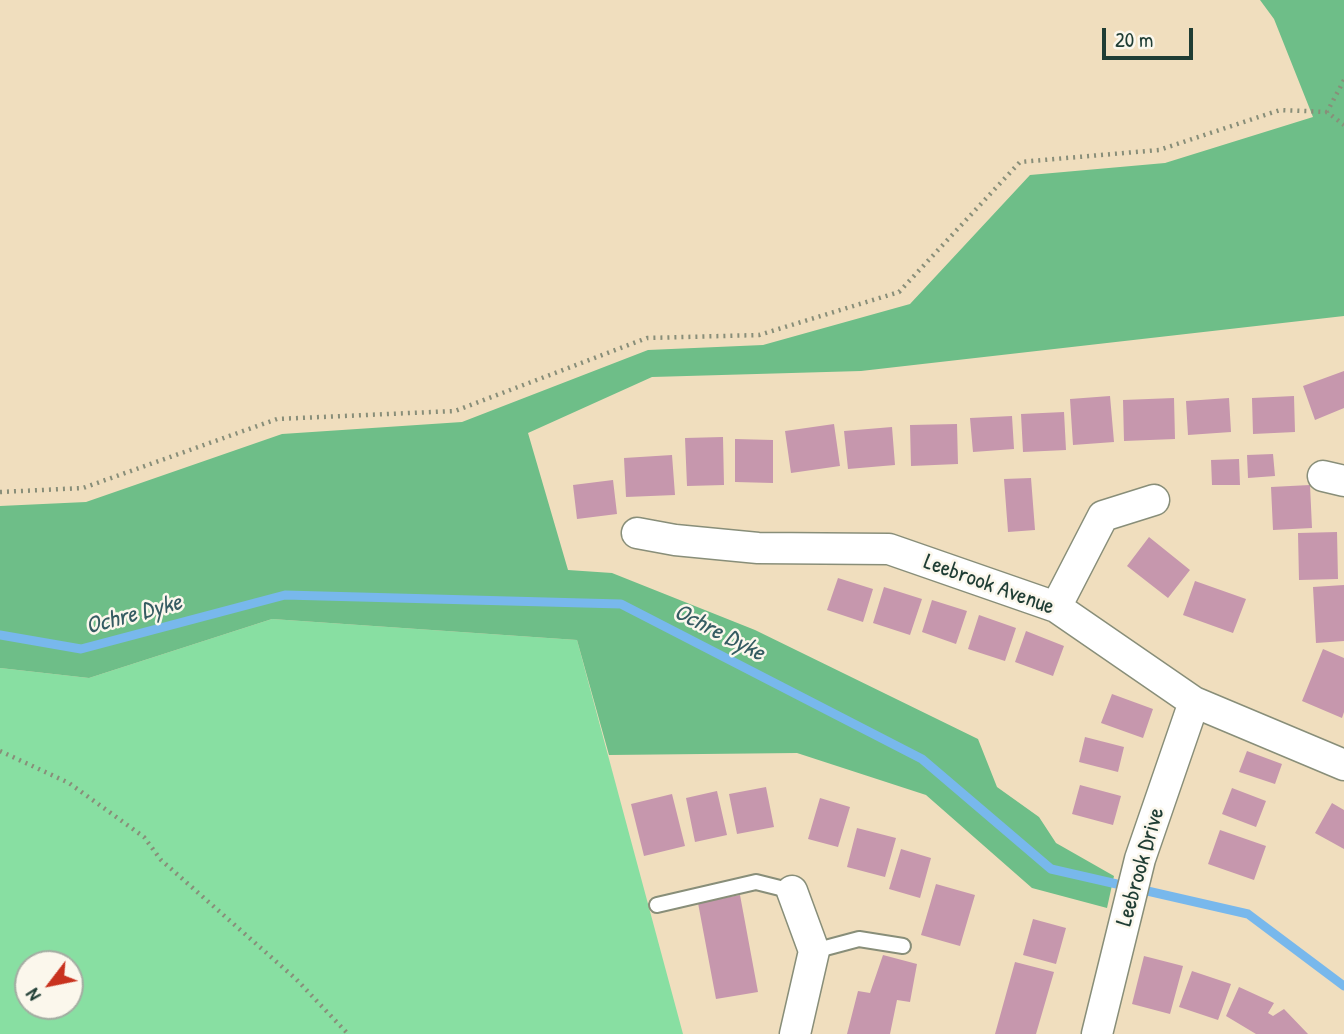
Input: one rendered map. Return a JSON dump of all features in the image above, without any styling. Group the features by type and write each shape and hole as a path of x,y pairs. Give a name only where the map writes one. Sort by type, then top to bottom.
{"street":[{"path":"1056,607 1103,516 1154,500"},
{"name":"Leebrook Avenue","path":"637,533 675,540 758,548 888,549 1056,607 1194,702 1344,765"},
{"name":"Leebrook Drive","path":"1097,1034 1140,859 1194,702"},
{"path":"792,891 814,951 794,1034"}],"lane":[{"path":"657,905 756,882 792,891"},
{"path":"814,951 859,939 903,946"}],"path":[{"path":"1327,112 1344,80"},
{"path":"0,492 83,488 277,419 455,411 647,338 759,335 899,292 1020,162 1159,150 1280,110 1327,112 1344,125"},
{"path":"0,751 69,783 144,837 161,860 296,979 348,1034"}],"green space":[{"path":"1260,0 1344,0 1344,316 861,371 652,377 528,433 568,570 612,573 755,630 978,739 997,787 1039,817 1056,843 1114,876 1107,908 1032,888 926,795 797,753 609,755 577,640 272,619 89,678 0,668 0,506 86,502 282,434 462,422 648,350 763,345 910,304 1030,175 1165,163 1313,117 1274,19"},
{"path":"272,619 577,640 683,1034 0,1034 0,668 89,678"}],"building":[{"path":"1344,371 1344,408 1315,420 1303,386"},
{"path":"1110,396 1114,442 1073,445 1070,399"},
{"path":"1294,396 1295,432 1253,434 1252,398"},
{"path":"1174,398 1175,439 1124,441 1123,400"},
{"path":"1229,398 1231,432 1188,435 1186,401"},
{"path":"1064,412 1066,450 1023,452 1021,414"},
{"path":"1012,416 1014,449 973,452 970,418"},
{"path":"834,424 840,466 791,473 785,431"},
{"path":"957,424 958,464 911,466 910,425"},
{"path":"892,427 895,465 848,469 844,431"},
{"path":"723,437 724,485 687,486 685,438"},
{"path":"735,439 773,440 773,483 735,482"},
{"path":"1273,454 1275,476 1248,478 1247,455"},
{"path":"672,455 675,495 626,497 624,458"},
{"path":"1239,459 1240,485 1212,485 1211,460"},
{"path":"1031,478 1035,530 1008,532 1004,479"},
{"path":"613,480 617,514 577,519 573,485"},
{"path":"1310,485 1312,528 1273,530 1271,487"},
{"path":"1337,532 1338,579 1299,580 1298,533"},
{"path":"1149,537 1190,570 1168,598 1127,566"},
{"path":"838,578 873,589 863,622 827,610"},
{"path":"1195,581 1246,599 1233,633 1183,615"},
{"path":"1344,585 1344,641 1316,643 1313,587"},
{"path":"884,587 922,599 910,635 873,623"},
{"path":"932,600 967,611 956,644 922,632"},
{"path":"979,615 1016,628 1005,661 968,649"},
{"path":"1026,631 1064,646 1053,676 1015,662"},
{"path":"1323,649 1344,658 1342,718 1302,701"},
{"path":"1112,694 1153,709 1143,738 1101,723"},
{"path":"1085,737 1124,747 1118,772 1079,762"},
{"path":"1247,751 1282,764 1275,784 1239,772"},
{"path":"1080,785 1121,796 1113,825 1072,814"},
{"path":"766,787 774,827 737,834 729,794"},
{"path":"1232,788 1266,801 1256,827 1222,814"},
{"path":"717,791 727,835 695,842 686,798"},
{"path":"672,794 685,846 644,856 631,804"},
{"path":"820,798 850,807 838,847 808,839"},
{"path":"1332,803 1344,810 1344,849 1315,833"},
{"path":"857,828 896,838 885,877 847,867"},
{"path":"1220,830 1266,846 1254,880 1208,864"},
{"path":"901,849 931,858 920,898 889,889"},
{"path":"936,884 975,895 960,946 921,935"},
{"path":"740,895 758,992 716,999 698,903"},
{"path":"1033,919 1066,928 1056,964 1023,955"},
{"path":"883,955 917,964 910,1002 897,1000 890,1034 847,1034 858,991 870,993"},
{"path":"1144,956 1183,966 1170,1014 1132,1004"},
{"path":"1015,962 1054,972 1036,1034 995,1034"},
{"path":"1192,971 1231,984 1218,1020 1179,1007"},
{"path":"1239,987 1274,1003 1268,1013 1273,1016 1284,1009 1308,1034 1256,1034 1226,1016"}],"waterway":[{"name":"Ochre Dyke","path":"0,635 81,649 285,595 621,604 922,759 1051,869 1248,914 1344,986"}]}
